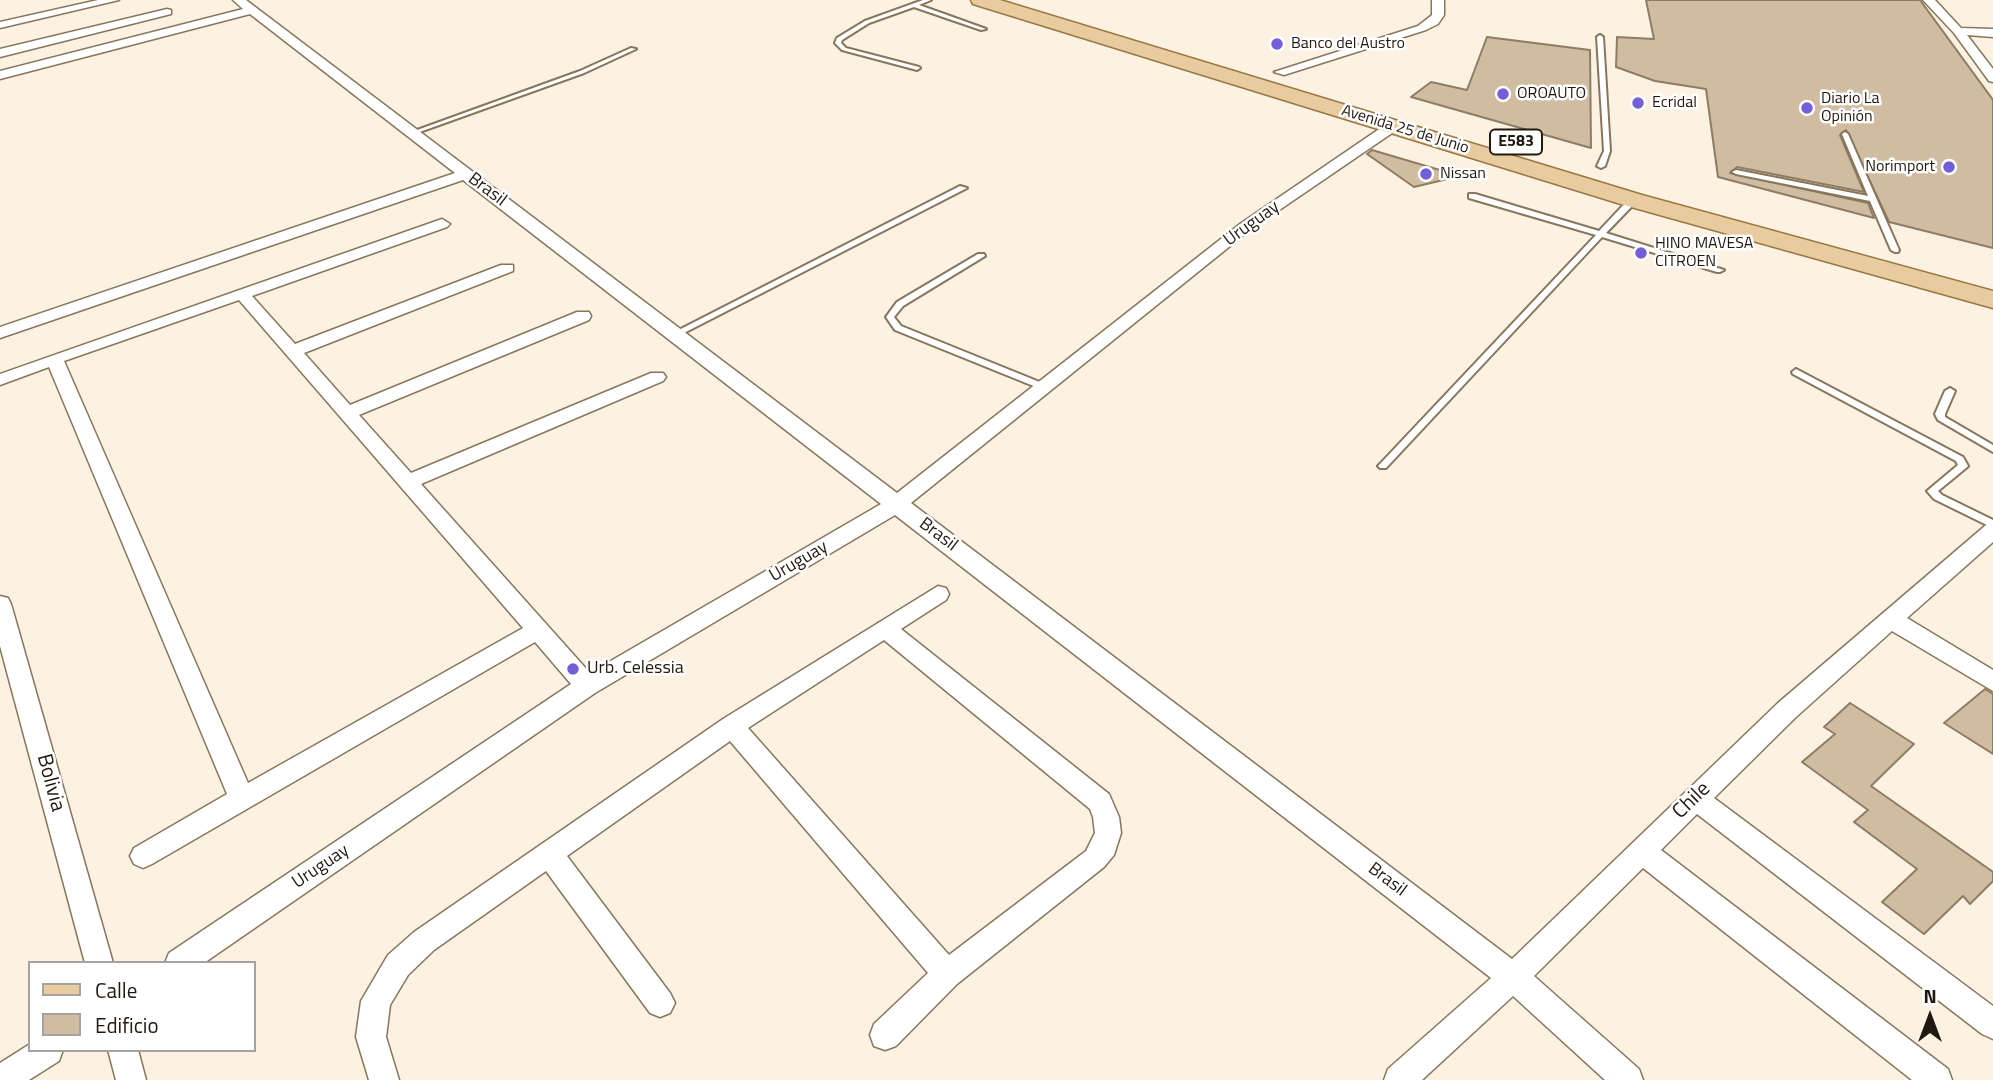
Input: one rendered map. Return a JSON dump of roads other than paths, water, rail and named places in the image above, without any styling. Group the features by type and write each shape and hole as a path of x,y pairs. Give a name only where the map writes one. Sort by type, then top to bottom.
{"main road":[{"name":"Avenida 25 de Junio","path":"980,0 1633,200 1993,300"},
{"name":"Avenida 25 de Junio","path":"1042,0 1628,174"},
{"path":"1801,223 1956,266"}],"street":[{"path":"0,25 113,0"},
{"path":"1280,72 1434,22 1438,15 1438,0"},
{"path":"1929,0 1958,31 1993,78"},
{"path":"0,75 245,5"},
{"name":"Brasil","path":"245,5 1513,977 1628,1080"},
{"path":"0,53 167,12"},
{"path":"49,15 76,34"},
{"path":"1958,31 1993,33"},
{"name":"Uruguay","path":"182,961 587,686 897,504 1245,227 1393,126"},
{"path":"0,333 467,174"},
{"path":"0,380 442,224"},
{"path":"292,351 507,268"},
{"path":"241,293 587,686"},
{"path":"347,414 583,316"},
{"path":"54,359 223,760 242,799"},
{"path":"408,482 657,377"},
{"name":"Chile","path":"1399,1080 1513,977 1787,710 1993,530"},
{"path":"384,1080 371,1037 376,1001 398,965 424,941 732,726 938,594"},
{"name":"Bolivia","path":"0,604 98,961"},
{"path":"1891,619 1993,682"},
{"path":"885,1035 947,974 1095,859 1105,847 1107,817 1100,802 886,629"},
{"path":"143,856 538,630"},
{"path":"732,726 947,974"},
{"path":"1695,798 1993,1024"},
{"path":"1641,851 1937,1080"},
{"path":"549,854 660,1003"},
{"path":"2,1080 45,1052"},
{"path":"124,1052 131,1080"}],"lane":[{"path":"917,68 844,49 838,43 839,39 867,22 928,0"},
{"path":"916,6 983,29"},
{"path":"1601,37 1607,151 1601,166"},
{"path":"412,133 582,72 633,49"},
{"path":"1845,134 1895,250"},
{"path":"1736,173 1873,199"},
{"path":"675,334 963,188"},
{"path":"1472,197 1601,233 1720,271"},
{"path":"1383,466 1633,200"},
{"path":"981,256 900,304 890,317 898,328 1044,387"},
{"path":"1796,372 1960,459 1963,466 1932,491 1938,497 1993,524"},
{"path":"1951,391 1940,414 1941,418 1993,449"}],"place":[{"name":"Banco del Austro","path":"1277,44"},
{"name":"OROAUTO","path":"1503,94"},
{"name":"Ecridal","path":"1638,103"},
{"name":"Diario La Opinión","path":"1807,108"},
{"name":"Norimport","path":"1949,167"},
{"name":"Nissan","path":"1426,174"},
{"name":"HINO MAVESA CITROEN","path":"1641,253"},
{"name":"Urb. Celessia","path":"573,669"}]}
